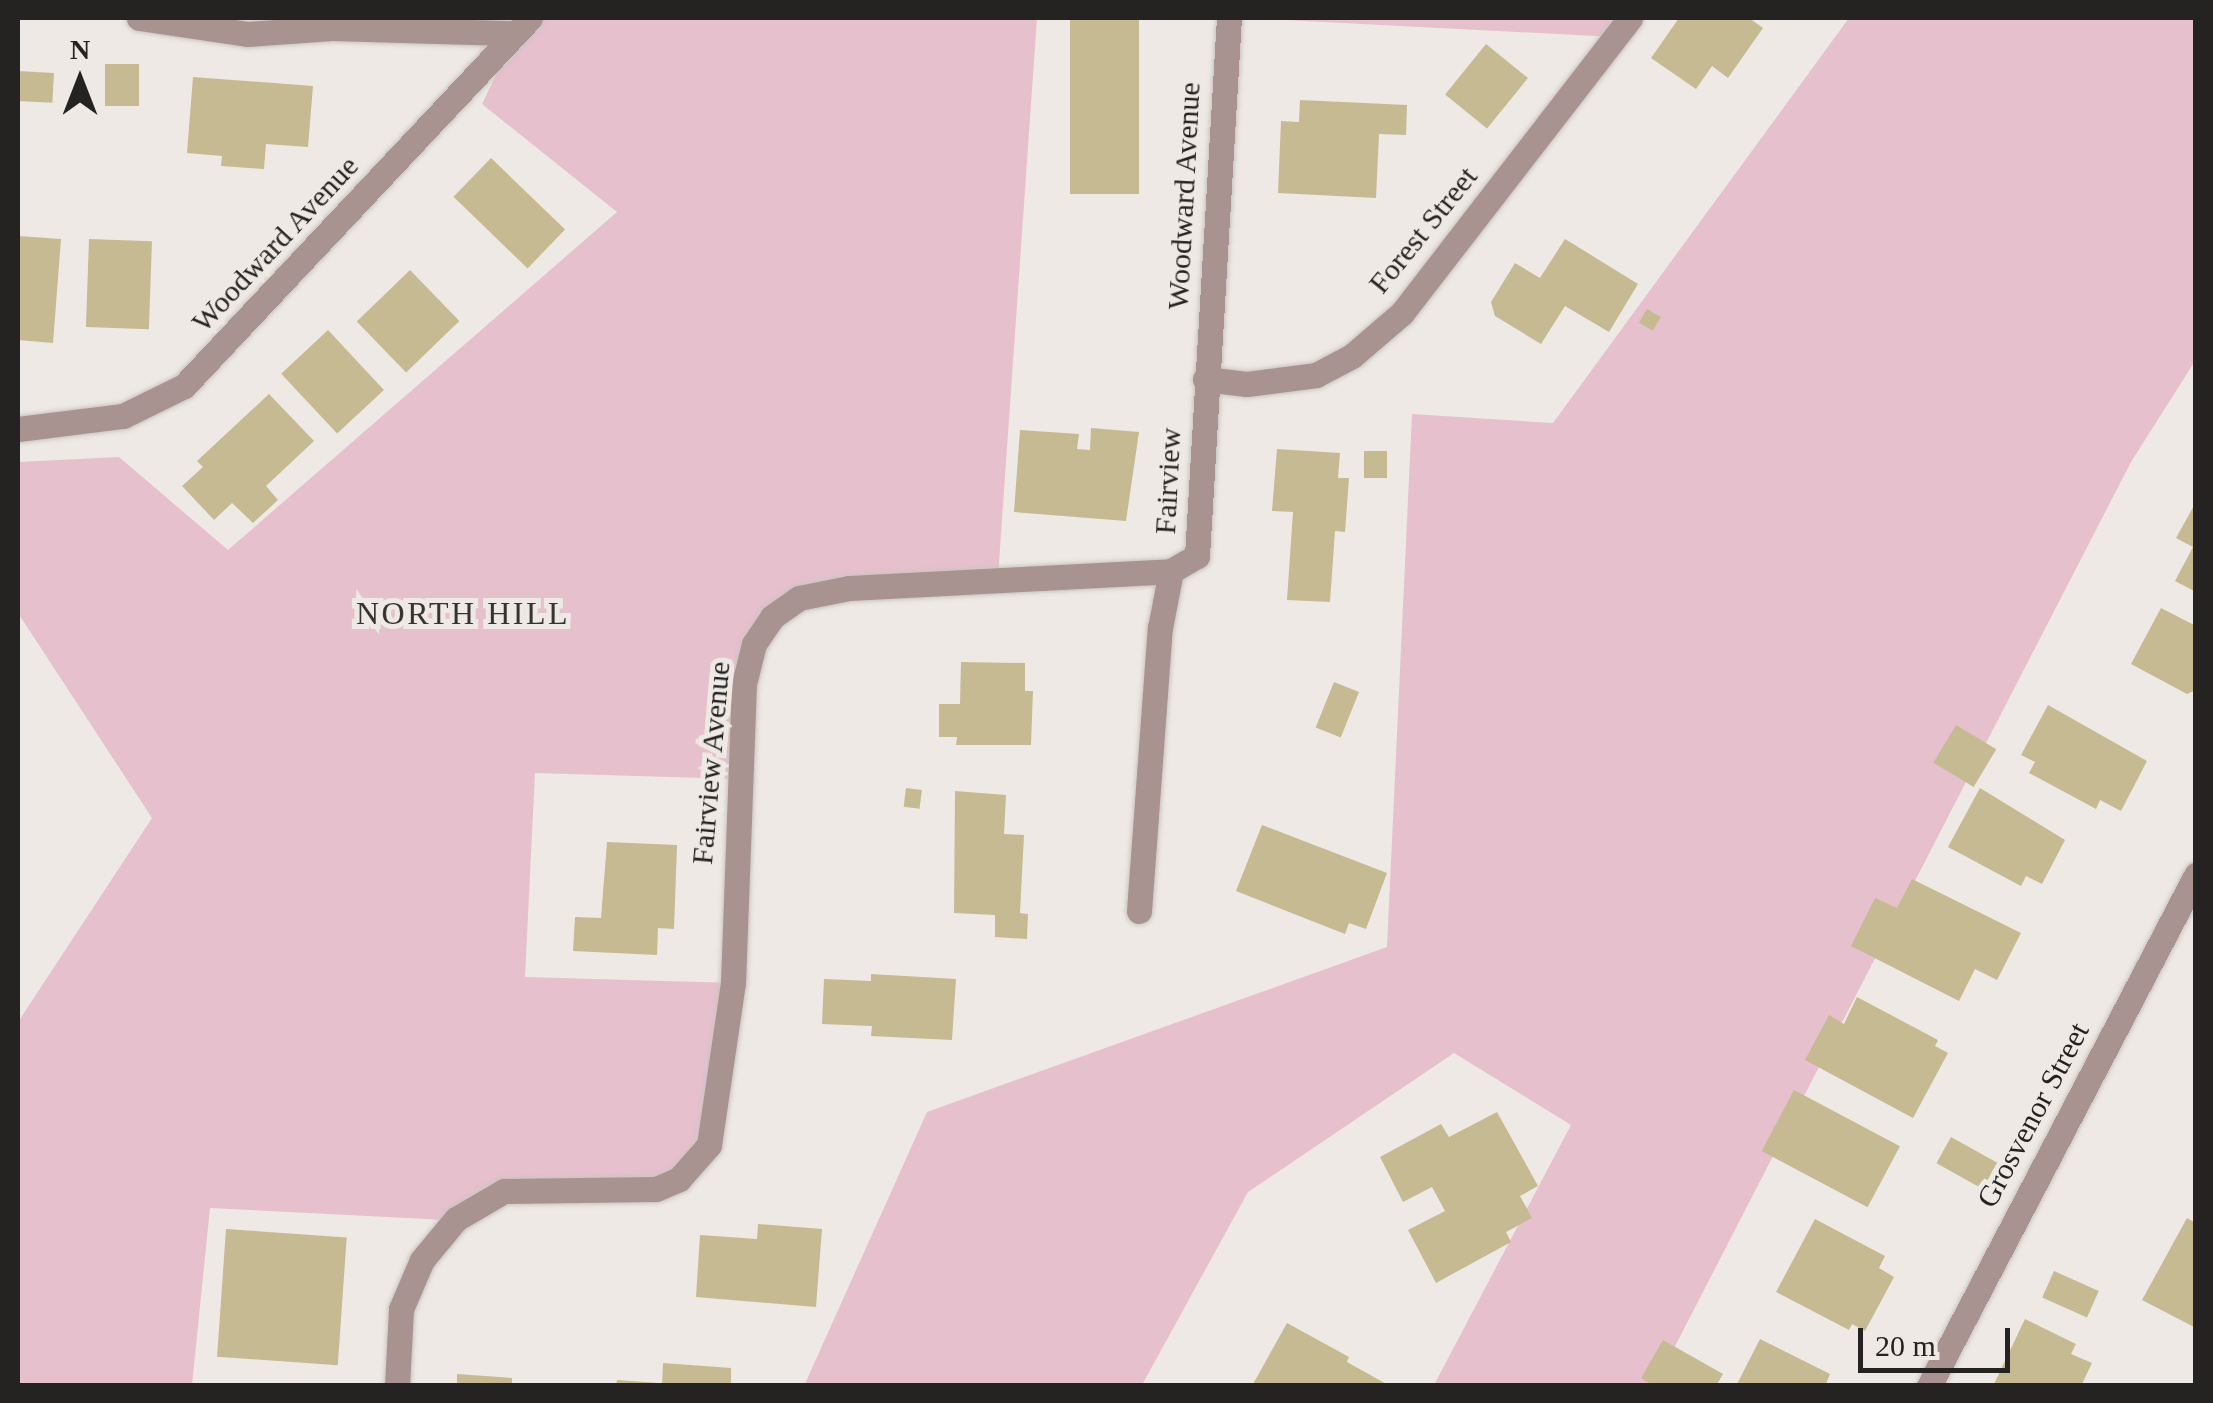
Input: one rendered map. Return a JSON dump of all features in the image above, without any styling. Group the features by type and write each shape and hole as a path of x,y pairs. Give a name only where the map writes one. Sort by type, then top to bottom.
{"street":[{"path":"139,18 247,34 332,28 523,25"},
{"name":"Woodward Avenue","path":"1205,379 1229,18"},
{"name":"Forest Street","path":"1205,379 1247,384 1316,375 1352,356 1402,313 1630,18"},
{"name":"Woodward Avenue","path":"18,429 123,416 184,386 523,25"},
{"name":"Fairview","path":"1171,571 1197,556 1205,379"},
{"path":"1139,911 1160,628 1171,571"},
{"name":"Fairview Avenue","path":"397,1386 402,1309 422,1260 456,1219 504,1191 656,1189 679,1180 709,1145 732,983 744,684 754,644 772,617 799,598 849,588 1171,571"},
{"name":"Grosvenor Street","path":"1928,1386 2196,875"}],"shaded area":[{"path":"534,18 1037,18 998,577 799,598 754,644 738,779 535,773 525,977 733,983 699,1157 681,1178 498,1191 446,1220 210,1208 192,1385 18,1385 18,1022 152,818 18,613 18,462 119,457 228,550 617,212 482,104 516,33"},
{"path":"1247,18 1630,18 1615,37"},
{"path":"1849,18 2195,18 2195,361 2131,462 1655,1385 1434,1385 1571,1125 1454,1053 1248,1192 1142,1385 804,1386 927,1112 1387,947 1412,414 1553,423"}],"building":[{"path":"1070,18 1139,18 1139,194 1070,194"},
{"path":"1679,18 1749,18 1763,28 1728,78 1712,66 1696,89 1651,58"},
{"path":"1486,44 1528,78 1487,128 1445,95"},
{"path":"105,64 139,64 139,106 105,106"},
{"path":"18,71 54,73 52,103 18,101"},
{"path":"193,77 313,86 308,147 266,144 264,169 221,166 222,156 187,153"},
{"path":"1300,100 1407,105 1406,135 1379,134 1376,198 1278,193 1281,121 1299,122"},
{"path":"491,158 565,230 528,268 453,197"},
{"path":"18,236 61,239 53,343 18,340"},
{"path":"89,239 152,241 149,329 86,327"},
{"path":"1565,239 1638,284 1609,332 1565,306 1541,344 1495,316 1491,302 1515,263 1540,278"},
{"path":"410,270 459,321 406,372 357,321"},
{"path":"1647,309 1661,317 1653,331 1639,323"},
{"path":"328,330 384,390 337,434 281,374"},
{"path":"269,394 314,441 266,486 278,500 253,523 232,503 214,520 182,486 203,467 197,461"},
{"path":"1091,428 1139,432 1126,521 1014,512 1020,430 1079,434 1077,449 1090,450"},
{"path":"1277,449 1340,453 1338,478 1349,478 1345,532 1335,531 1330,602 1287,600 1293,512 1272,511"},
{"path":"1364,451 1387,451 1387,478 1364,478"},
{"path":"2196,502 2196,592 2175,581 2193,547 2176,538"},
{"path":"2161,608 2196,626 2196,690 2187,694 2131,664"},
{"path":"961,662 1025,663 1025,691 1033,691 1031,745 956,745 957,737 939,737 939,704 960,704"},
{"path":"1334,682 1359,692 1341,738 1316,727"},
{"path":"2048,705 2147,761 2121,811 2100,800 2096,809 2029,773 2035,762 2021,755"},
{"path":"1956,725 1996,749 1974,787 1933,763"},
{"path":"906,788 922,790 920,809 904,807"},
{"path":"1980,788 2065,840 2042,884 2026,876 2021,886 1948,847"},
{"path":"955,791 1006,795 1004,834 1024,835 1020,913 1028,914 1027,939 995,937 995,915 954,913"},
{"path":"1262,825 1387,873 1366,929 1349,923 1345,934 1236,891"},
{"path":"607,842 677,845 674,929 658,928 657,955 573,951 575,917 601,918"},
{"path":"1912,879 2021,933 1997,980 1975,969 1959,1001 1851,946 1875,898 1897,908"},
{"path":"871,974 956,979 952,1040 871,1036 872,1026 822,1024 824,979 871,981"},
{"path":"1857,997 1938,1040 1935,1046 1948,1053 1913,1118 1805,1060 1829,1015 1844,1024"},
{"path":"1794,1090 1900,1146 1868,1207 1762,1151"},
{"path":"1497,1112 1538,1186 1520,1196 1532,1218 1506,1232 1511,1242 1436,1283 1408,1230 1445,1211 1432,1187 1403,1202 1380,1157 1441,1124 1449,1137"},
{"path":"1951,1137 1997,1163 1983,1189 1936,1163"},
{"path":"2187,1218 2196,1223 2196,1328 2142,1300"},
{"path":"1815,1219 1885,1256 1879,1268 1894,1277 1865,1331 1852,1324 1849,1330 1776,1292"},
{"path":"758,1224 822,1229 816,1307 696,1297 700,1235 757,1239"},
{"path":"226,1229 347,1237 338,1365 217,1357"},
{"path":"2054,1271 2099,1291 2087,1317 2042,1297"},
{"path":"2025,1319 2076,1344 2071,1354 2092,1363 2081,1386 1993,1386"},
{"path":"1287,1323 1349,1357 1347,1362 1390,1386 1252,1386"},
{"path":"1760,1339 1830,1374 1825,1386 1736,1386"},
{"path":"1663,1340 1723,1374 1716,1386 1654,1386 1641,1378"},
{"path":"663,1363 731,1368 731,1386 662,1386"},
{"path":"457,1374 512,1378 512,1386 457,1386"},
{"path":"617,1380 659,1383 659,1386 616,1386"}],"district":[{"name":"NORTH HILL","path":"463,613"}]}
